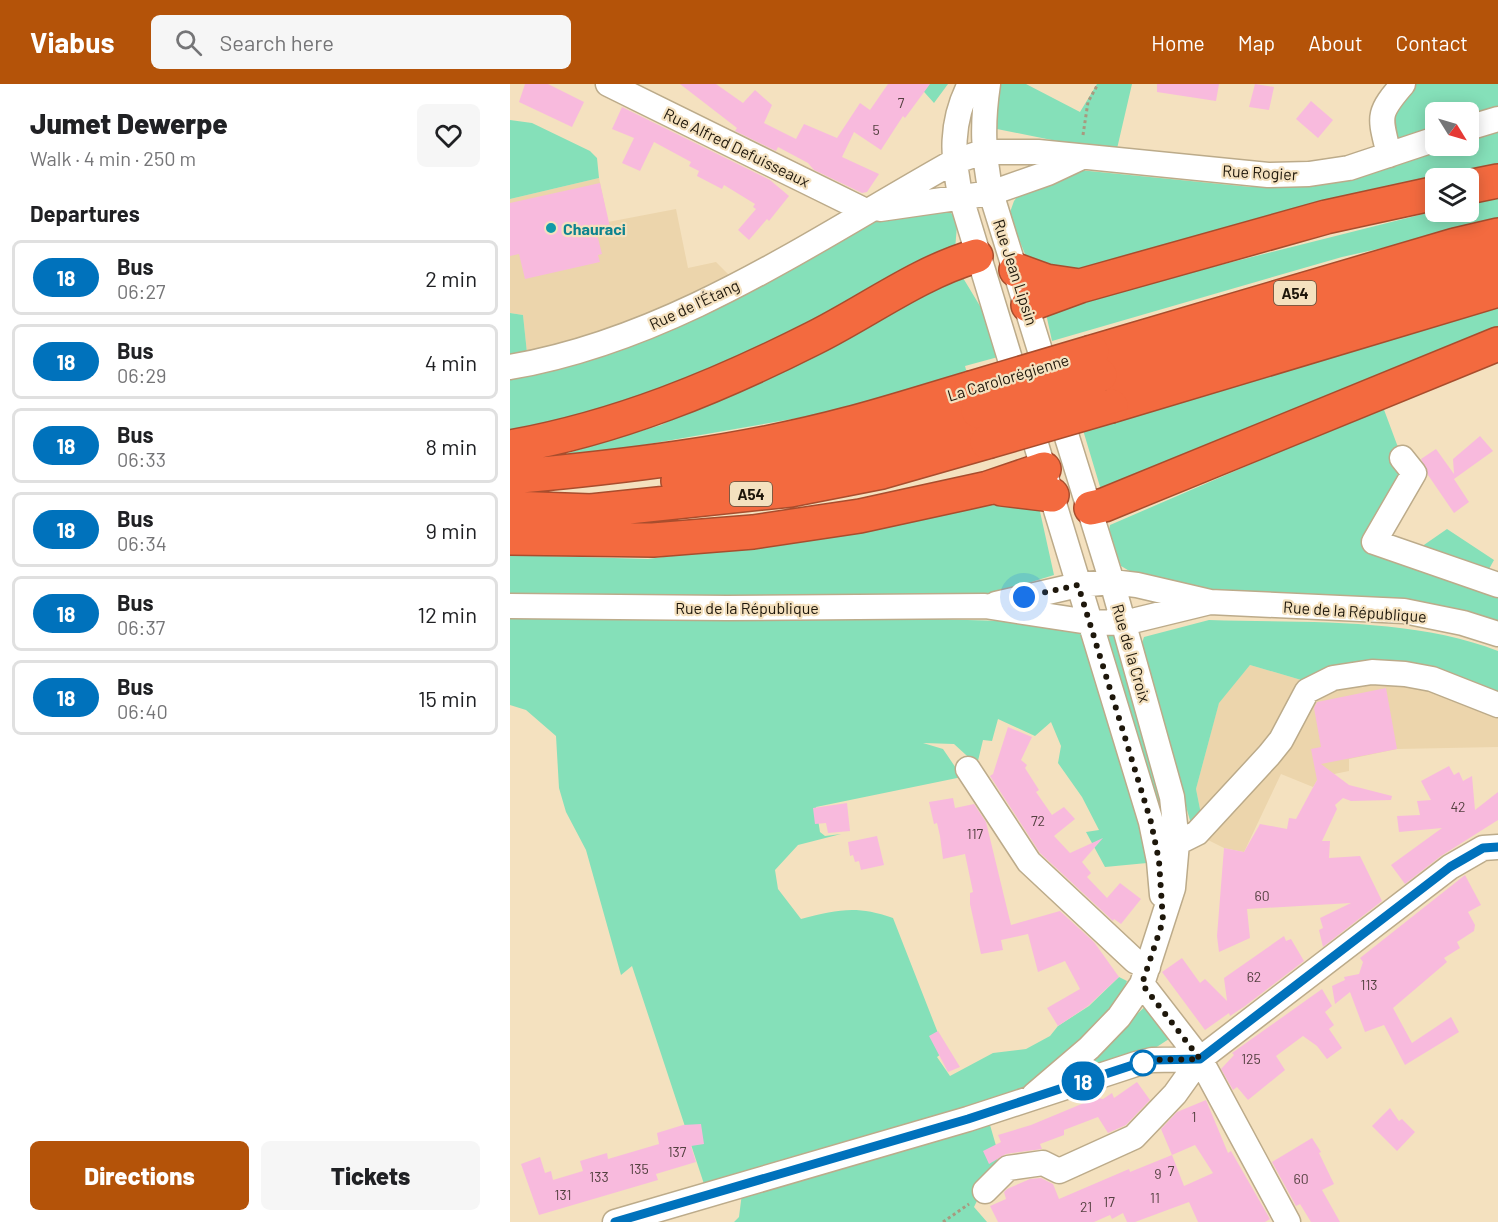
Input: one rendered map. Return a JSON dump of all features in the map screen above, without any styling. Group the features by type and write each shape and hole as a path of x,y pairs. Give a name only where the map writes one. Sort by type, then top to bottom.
{"highway":[{"path":"1479,185 1498,181"},
{"path":"1028,305 1080,286 1326,217 1425,195"},
{"name":"La Carolorégienne","path":"510,502 714,476 818,456 975,399 1096,363 1455,245 1498,235"},
{"path":"510,447 541,442 632,417 714,387 816,338 926,275 976,256"},
{"name":"La Carolorégienne","path":"1096,363 1498,262"},
{"path":"1016,270 1046,280 1080,286"},
{"name":"A54","path":"510,508 591,511 790,490 882,472 1498,290"},
{"path":"1091,508 1104,505 1498,344"},
{"name":"La Carolorégienne","path":"510,477 585,470 711,452 975,399"},
{"path":"510,538 652,540 753,532 860,516 988,488 1048,482"}],"street":[{"name":"Rue Alfred Defuisseaux","path":"608,84 866,211"},
{"name":"Rue Jean Lipsin","path":"970,84 954,127 953,162 976,256 1009,354 1021,400"},
{"name":"Rue Jean Lipsin","path":"988,84 983,116 983,152 991,193 1053,390"},
{"path":"1389,155 1382,114 1385,105 1403,84"},
{"path":"1479,125 1498,119"},
{"name":"Rue Rogier","path":"983,152 1038,152 1268,175 1309,174 1349,168 1425,143"},
{"name":"Rue de l'Étang","path":"510,368 619,338 716,297 953,162 983,152"},
{"path":"991,193 1048,173 1080,158"},
{"name":"Rue de l'Étang","path":"866,211 991,193"},
{"path":"976,256 1016,270"},
{"path":"1009,354 1014,325 1028,305"},
{"name":"Rue de la Croix","path":"1034,1095 1089,1048 1119,1017 1145,975 1173,888 1177,843 1172,797 1091,508 1053,390"},
{"name":"Rue de la Croix","path":"1021,400 1151,822 1159,861 1163,921"},
{"path":"1071,444 1048,482 1091,508"},
{"path":"1402,458 1414,473 1374,542 1408,556 1498,585"},
{"name":"Rue de la République","path":"985,606 1078,585 1112,582 1137,585 1210,602 1404,611 1463,623 1498,634"},
{"name":"Rue de la République","path":"510,606 727,608 985,606 1089,622 1124,623 1210,602"},
{"path":"1177,843 1197,833 1269,755 1281,740 1307,691 1333,678 1372,672 1404,674 1432,680 1498,705"},
{"path":"968,769 1029,862 1135,961 1145,975 1200,1059 1288,1222"},
{"path":"986,1191 1008,1168 1043,1163 1059,1171 1134,1137 1175,1094 1200,1059 1450,867 1493,843"},
{"name":"Rue de la Croix","path":"615,1222 956,1122 1034,1095 1152,1060 1200,1059"}],"path":[{"path":"1080,158 1088,102 1098,84"},
{"path":"943,1222 986,1191"}],"shaded area":[{"path":"599,178 608,222 676,209 688,268 716,262 734,280 609,328 527,353 523,315 510,313 510,199"},
{"path":"1250,665 1308,682 1325,674 1498,696 1498,747 1397,749 1349,759 1349,771 1319,777 1313,787 1281,774 1244,852 1224,848 1206,839 1196,789 1219,702"}],"green space":[{"path":"917,84 948,84 934,103"},
{"path":"994,84 1026,84 1080,112 1097,84 1132,84 1116,153 997,129"},
{"path":"1416,84 1498,84 1498,121 1479,126 1479,102 1425,102 1425,142 1389,155 1391,124 1402,102"},
{"path":"510,120 532,123 590,151 597,158 599,178 510,199"},
{"path":"1498,131 1498,166 1479,170 1425,168 1425,180 1370,190 1071,276 1027,259 1009,215 1014,201 1024,188 1079,170 1251,187 1306,185 1425,149 1425,156 1479,156 1479,135"},
{"path":"1498,195 1498,222 1342,257 1052,341 1045,309 1425,214 1425,222 1479,222 1479,200"},
{"path":"939,201 953,215 957,225 954,263 1009,354 965,366 971,388 528,465 661,425 814,348 510,457 510,378 896,207"},
{"path":"1498,304 1498,340 1101,490 1083,430"},
{"path":"510,313 523,315 527,353 510,356"},
{"path":"1383,407 1402,458 1414,473 1374,542 1408,556 1447,529 1494,560 1483,580 1498,585 1498,626 1222,595 1138,576 1121,566 1109,530 1110,525"},
{"path":"1001,499 1039,507 1054,575 986,596 510,599 510,555 648,559 774,543"},
{"path":"646,611 1003,621 1081,633 1119,731 1147,863 1105,867 1086,832 1099,830 1082,797 1058,763 1061,746 1051,722 1035,736 998,719 992,741 983,740 977,765 954,744 923,743 943,749 962,777 816,807 820,832 825,836 841,834 798,845 775,870 778,889 801,919 847,910 868,911 893,918 945,1051 937,1057 950,1076 993,1053 1026,1049 1050,1036 1058,1026 1089,1006 1119,977 1127,981 1117,1006 1028,1090 705,1187 632,966 621,975 586,850 566,812 559,788 556,736 526,710 510,705 510,614"},
{"path":"1209,620 1356,624 1430,632 1465,640 1498,651 1498,696 1460,681 1308,682 1250,665 1219,703 1196,789 1206,839 1191,824 1141,646 1144,637"},
{"path":"1117,633 1166,802 1171,857 1103,634"},
{"path":"1149,1003 1175,1035 1146,1054 1091,1072 1084,1063"},
{"path":"990,1125 999,1156 974,1207 987,1222 734,1222 739,1217 742,1193"}],"building":[{"path":"525,84 548,84 584,102 572,127 519,102"},
{"path":"680,84 716,84 743,103 755,90 772,105 764,123 796,139 804,124 837,138 860,103 870,110 888,84 930,84 905,118 903,116 881,150 854,132 842,157 879,174 867,192 862,193 814,170 808,163 778,147 776,151 735,131 737,128"},
{"path":"1157,84 1219,84 1216,101 1157,92"},
{"path":"1255,84 1274,87 1269,110 1249,107"},
{"path":"1311,101 1333,120 1318,138 1296,119"},
{"path":"622,107 770,180 789,196 769,221 767,219 749,240 738,230 756,209 753,207 755,204 724,185 722,189 697,176 699,171 689,166 691,162 654,142 640,171 622,163 634,138 612,129"},
{"name":"Chauraci","path":"600,183 610,227 596,230 602,254 598,255 600,262 525,279 519,254 510,256 510,203"},
{"path":"1480,436 1493,451 1454,479 1469,502 1454,513 1428,475 1421,459 1436,449 1454,474 1453,459"},
{"path":"1386,688 1397,749 1321,764 1349,785 1392,796 1391,800 1351,801 1343,798 1335,805 1337,809 1322,841 1330,841 1329,858 1360,856 1382,901 1323,947 1319,930 1323,928 1320,918 1351,903 1247,909 1250,938 1219,952 1217,936 1224,848 1244,852 1260,824 1287,829 1289,818 1296,819 1317,780 1311,749 1321,747 1314,708 1317,702"},
{"path":"1008,727 1032,737 1021,760 1027,765 1025,768 1039,790 1036,792 1052,815 1064,807 1075,819 1054,836 1070,853 1103,838 1082,862 1091,873 1087,877 1107,898 1120,883 1141,899 1121,924 1114,919 1113,921 1040,853 990,776 993,774"},
{"path":"1449,766 1454,775 1459,772 1463,781 1472,776 1475,810 1498,792 1498,820 1441,856 1405,884 1391,865 1442,828 1399,832 1397,816 1420,815 1417,801 1431,800 1421,781"},
{"path":"953,798 955,808 974,804 986,822 1011,925 1060,911 1094,942 1119,977 1088,1006 1058,1026 1047,1008 1080,989 1065,961 1038,972 1028,934 1001,940 1003,950 981,954 970,904 970,893 973,892 965,854 943,859 937,823 934,824 929,802"},
{"path":"847,803 850,831 828,833 826,823 815,824 813,808"},
{"path":"877,836 884,865 861,870 859,861 855,862 853,855 850,856 848,842"},
{"path":"1465,875 1481,905 1468,912 1475,925 1474,931 1457,942 1460,948 1444,958 1447,962 1393,1008 1412,1043 1451,1017 1459,1032 1405,1065 1384,1025 1365,1032 1350,992 1335,1004 1332,986 1345,980 1344,977 1359,974 1363,962 1360,958"},
{"path":"1284,936 1286,941 1291,939 1304,961 1245,1006 1230,1016 1229,1013 1205,1030 1162,972 1182,958 1200,983 1205,979 1227,1001 1224,978"},
{"path":"1322,989 1332,1006 1325,1012 1334,1025 1329,1029 1342,1048 1327,1059 1317,1046 1303,1036 1276,1056 1285,1070 1248,1100 1237,1087 1233,1090 1221,1069 1234,1055 1232,1053"},
{"path":"938,1031 960,1067 948,1072 929,1036"},
{"path":"1137,1082 1150,1100 1126,1125 1108,1133 1098,1117 1064,1130 1064,1135 1040,1144 1042,1149 1006,1154 989,1164 983,1151 1001,1142 998,1135 1031,1125 1096,1098 1103,1099 1112,1093 1114,1098"},
{"path":"1206,1100 1228,1153 1231,1151 1270,1219 1265,1222 1198,1222 1189,1202 1135,1222 1127,1222 1123,1213 1112,1219 1110,1215 1094,1222 998,1222 990,1206 1006,1199 1004,1192 1007,1189 1030,1179 1041,1178 1053,1184 1059,1199 1129,1169 1130,1172 1172,1155 1161,1129 1177,1112","holes":["1195,1145 1213,1173 1184,1186 1172,1155"]},
{"path":"1390,1108 1399,1121 1402,1119 1415,1132 1397,1151 1372,1126"},
{"path":"701,1124 704,1144 691,1146 696,1162 656,1174 658,1180 539,1215 521,1164 540,1157 545,1173 551,1171 553,1180 583,1171 580,1161 607,1153 608,1159 659,1144 657,1133 683,1125"},
{"path":"1312,1138 1321,1152 1319,1153 1334,1184 1322,1190 1340,1222 1311,1222 1300,1204 1296,1206 1272,1162"}],"bus line":[{"name":"18","path":"615,1222 968,1119 1034,1095 1136,1064 1152,1060 1200,1059 1450,867 1483,848 1498,847"}],"place":[{"name":"Chauraci","path":"551,228"}],"route":[{"path":"1024,597 1078,585 1151,822 1159,861 1163,921 1142,984 1200,1059 1152,1060 1136,1064 1143,1063"}]}
